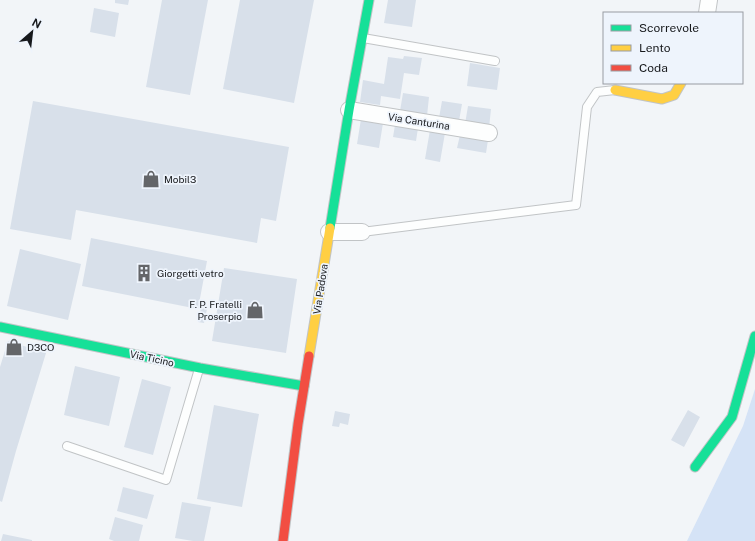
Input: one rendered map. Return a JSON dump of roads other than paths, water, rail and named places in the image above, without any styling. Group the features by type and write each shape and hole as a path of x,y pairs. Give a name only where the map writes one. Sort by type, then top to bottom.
{"street":[{"name":"Via Padova","path":"283,541 304,386 349,110 369,0"},
{"path":"707,12 709,0"},
{"path":"615,90 662,99 674,95 680,84"},
{"name":"Via Canturina","path":"349,110 488,133"},
{"path":"329,232 362,232"},
{"name":"Via Ticino","path":"0,327 200,368 304,386"},
{"path":"695,467 732,417 755,336"}],"lane":[{"path":"362,38 495,61"},
{"path":"362,232 576,205 587,107 597,92 615,90"},
{"path":"67,446 166,480 200,368"}],"place":[{"name":"Mobil3","path":"151,179"},
{"name":"Giorgetti vetro","path":"144,273"},
{"name":"F. P. Fratelli Proserpio","path":"255,310"},
{"name":"D3CO","path":"14,347"}]}
